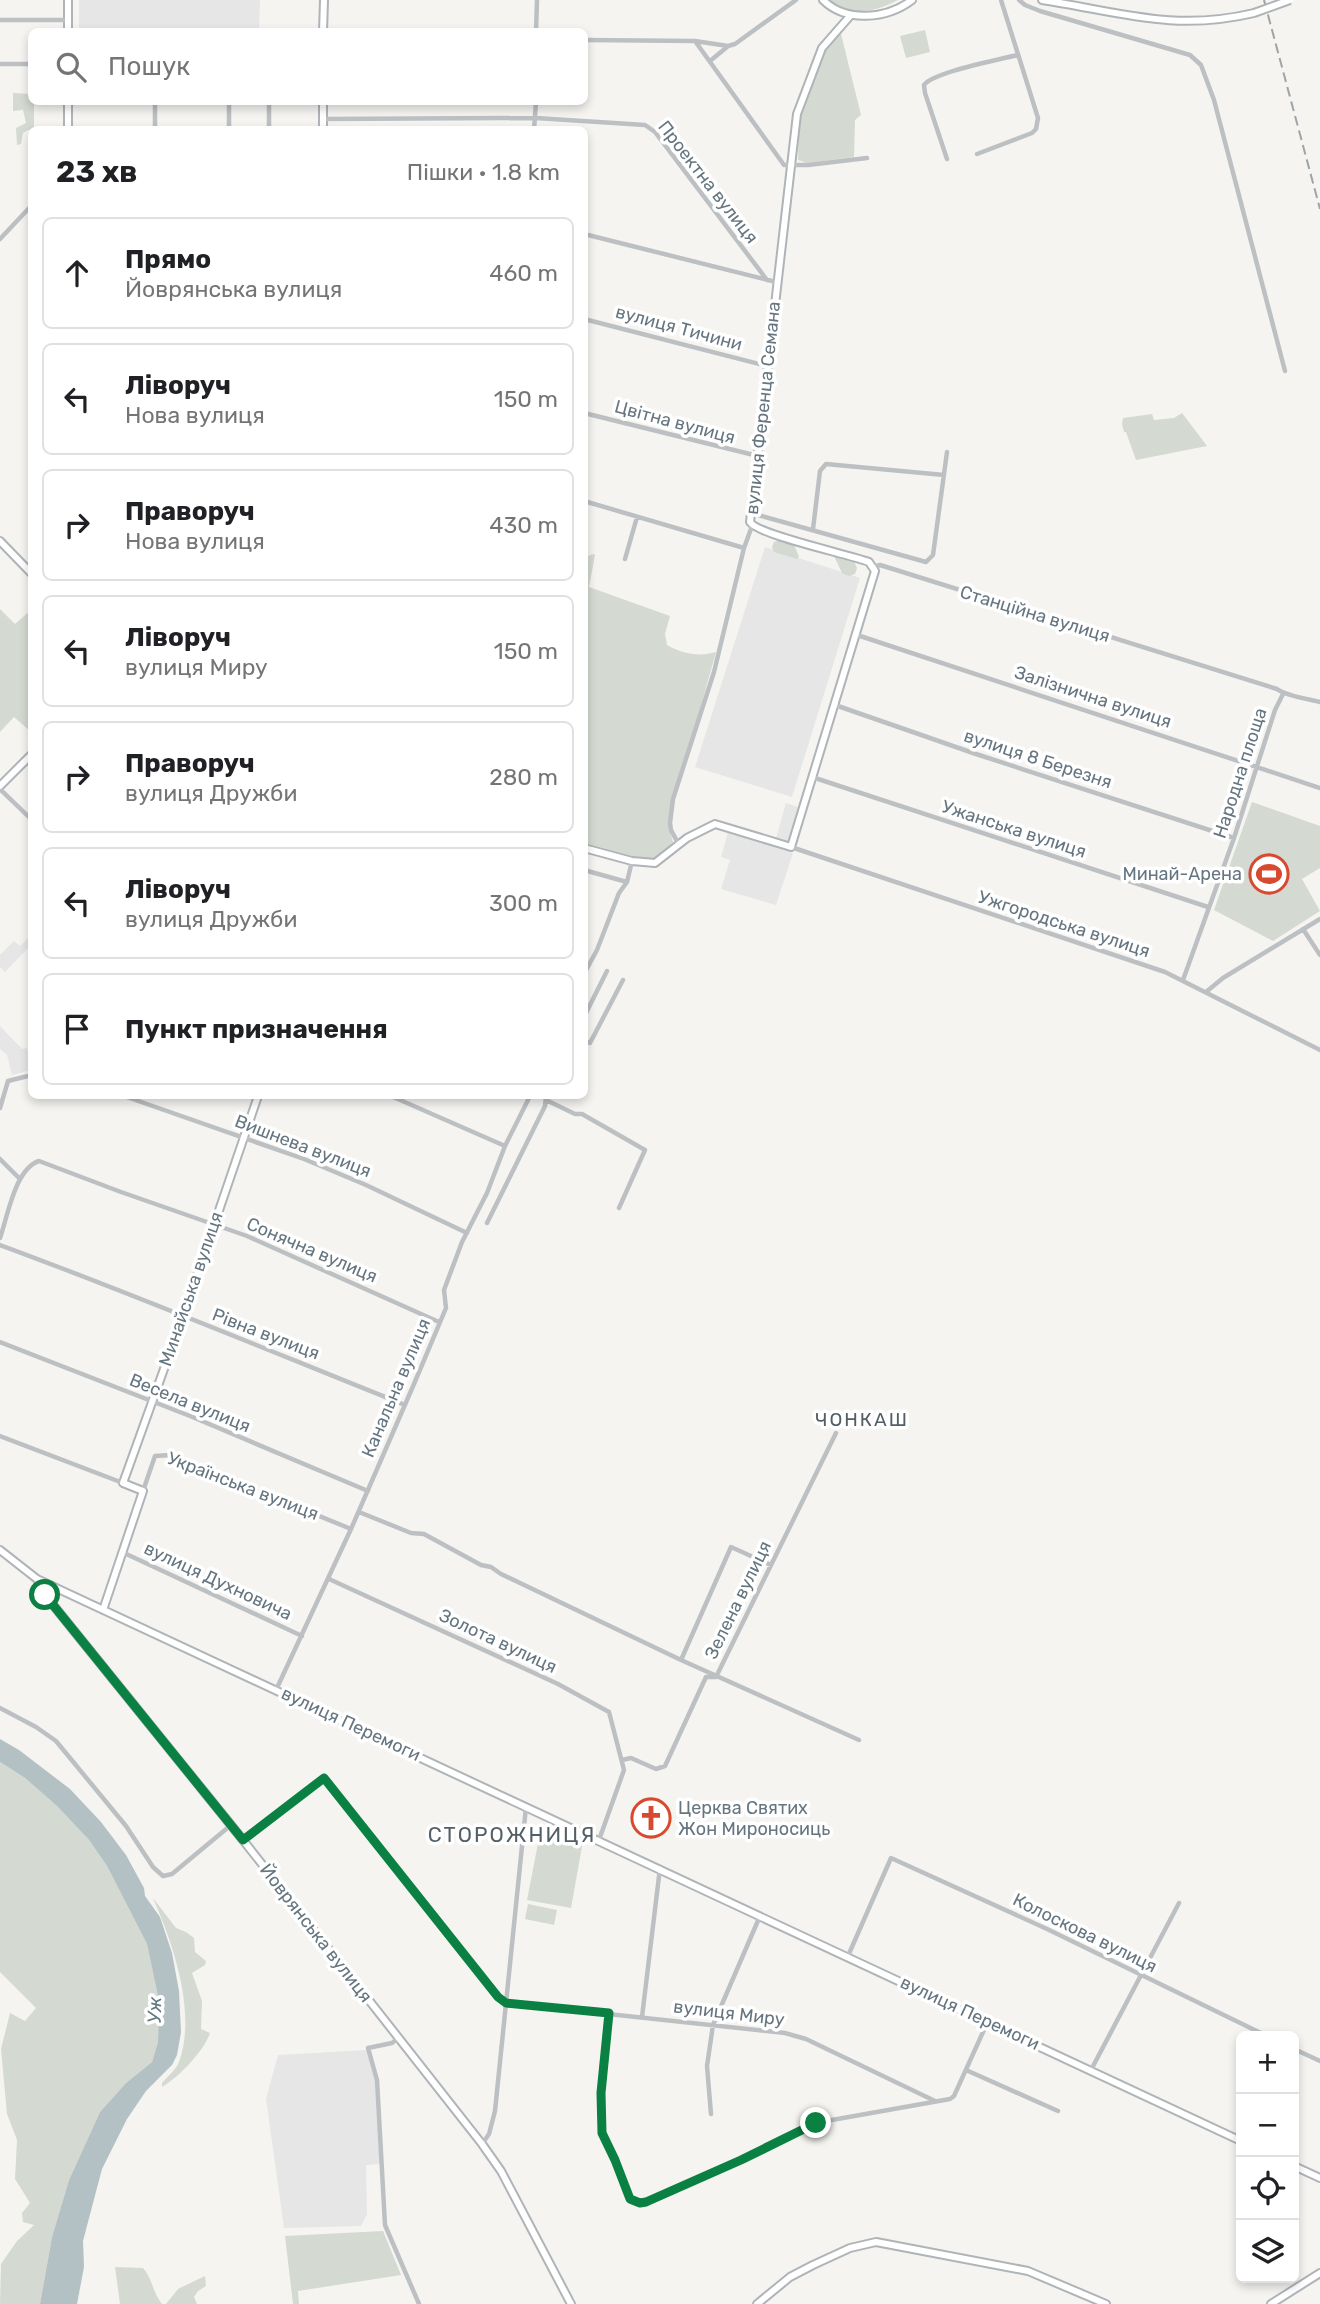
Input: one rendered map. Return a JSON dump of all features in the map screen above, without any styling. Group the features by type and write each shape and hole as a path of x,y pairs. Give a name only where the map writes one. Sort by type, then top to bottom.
{"street":[{"path":"68,0 68,28"},
{"path":"323,28 324,0"},
{"path":"536,28 537,0"},
{"path":"710,61 728,46 742,41 796,0"},
{"path":"823,0 837,11 850,16 890,11 912,0"},
{"path":"977,153 1029,134 1036,129 1038,118 1001,0"},
{"path":"1019,0 1040,11 1190,55 1201,65 1214,100 1285,372"},
{"path":"1042,0 1152,20 1178,22 1220,20 1254,13 1290,0"},
{"name":"вулиця Ференца Семана","path":"679,845 670,823 673,799 714,672 744,548 752,526 751,512 776,282 798,108 819,53 850,16"},
{"path":"0,20 68,20"},
{"path":"588,40 695,41 728,46"},
{"path":"695,41 784,165 867,158"},
{"path":"947,159 925,93 926,82 945,74 1017,55"},
{"path":"0,64 28,64"},
{"path":"68,105 68,126"},
{"path":"155,105 155,126"},
{"path":"229,105 229,126"},
{"path":"269,105 269,126"},
{"path":"323,105 323,126"},
{"path":"535,126 536,105"},
{"name":"Проектна вулиця","path":"323,119 536,118 650,127 766,279"},
{"path":"0,239 28,209"},
{"path":"588,235 776,282"},
{"name":"вулиця Тичини","path":"588,319 767,366"},
{"name":"Цвітна вулиця","path":"588,414 758,457"},
{"path":"751,512 926,562 933,555 947,453"},
{"path":"813,529 820,471 827,464 944,475"},
{"path":"588,502 744,548"},
{"path":"625,559 637,517"},
{"name":"Станційна вулиця","path":"752,526 773,535 862,559 874,567 880,565 1036,613 1276,689 1283,694 1290,693 1320,702"},
{"path":"0,541 28,570"},
{"path":"588,849 632,861 655,863 695,833 715,824 791,847 875,575 874,567"},
{"name":"Залізнична вулиця","path":"857,635 1258,765 1320,788"},
{"name":"Народна площа","path":"1182,980 1234,838 1275,710 1283,694"},
{"name":"вулиця 8 Березня","path":"835,705 1234,838"},
{"path":"28,758 0,788 28,816"},
{"path":"0,772 7,779"},
{"name":"Ужанська вулиця","path":"812,777 1208,907"},
{"name":"Ужгородська вулиця","path":"791,847 1182,980 1320,1050"},
{"path":"588,967 619,893 627,882 632,861"},
{"path":"588,871 627,882"},
{"path":"1206,992 1223,978 1320,919"},
{"path":"1303,929 1320,956"},
{"path":"588,1009 607,971"},
{"path":"588,1042 623,980"},
{"path":"0,1108 8,1081 28,1076"},
{"name":"Вишнева вулиця","path":"132,1099 366,1185 467,1233"},
{"name":"Минайська вулиця","path":"123,1483 257,1099"},
{"path":"398,1099 505,1146"},
{"name":"Канальна вулиця","path":"276,1690 329,1579 405,1405 446,1308 446,1282 487,1193 505,1146 528,1099"},
{"path":"487,1223 546,1099"},
{"path":"548,1099 575,1114 582,1114 645,1150 619,1208"},
{"path":"0,1159 19,1178 0,1238"},
{"name":"Сонячна вулиця","path":"19,1178 31,1164 39,1161 213,1226 247,1236 439,1322"},
{"name":"Рівна вулиця","path":"0,1245 183,1315 405,1405"},
{"name":"Весела вулиця","path":"0,1342 368,1491"},
{"name":"Зелена вулиця","path":"622,1760 631,1758 662,1769 706,1677 716,1677 836,1433"},
{"path":"0,1436 143,1491 103,1610"},
{"name":"Українська вулиця","path":"143,1491 155,1456 170,1455 351,1529"},
{"path":"359,1512 411,1533 424,1534 481,1566 491,1567 681,1660 859,1740"},
{"path":"681,1660 731,1547 771,1565"},
{"name":"вулиця Перемоги","path":"0,1550 37,1579 1236,2139"},
{"name":"вулиця Духновича","path":"122,1552 303,1636"},
{"name":"Йоврянська вулиця","path":"37,1579 45,1595 243,1840 482,2144 513,2193 571,2304"},
{"name":"Золота вулиця","path":"329,1579 558,1684 609,1712 622,1760"},
{"path":"0,1708 56,1741 126,1826 152,1867 163,1877 172,1874 231,1825"},
{"path":"599,1840 624,1769 622,1760"},
{"path":"243,1840 324,1778 498,1997 506,2003"},
{"path":"482,2144 489,2134 495,2111 526,1806"},
{"name":"Колоскова вулиця","path":"849,1956 891,1858 1047,1929 1257,2031"},
{"path":"642,2017 660,1868"},
{"path":"1091,2070 1179,1903"},
{"path":"711,2114 707,2066 713,2025 761,1915"},
{"name":"вулиця Миру","path":"506,2003 785,2033 806,2039 935,2101"},
{"path":"609,2013 601,2093 602,2133 627,2195 635,2202 646,2202 816,2123 946,2100 954,2096 988,2021"},
{"path":"397,2039 392,2043 369,2048 377,2080 385,2225 419,2304"},
{"path":"1299,2051 1320,2061"},
{"path":"966,2070 1058,2111"},
{"path":"1299,2168 1320,2178"},
{"path":"757,2304 790,2277 813,2264 850,2248 876,2242 1028,2271 1106,2304"},
{"path":"1271,2304 1320,2273"}],"shaded area":[{"path":"79,0 260,0 259,28 79,28"},
{"path":"829,0 898,0 872,10 855,11"},
{"path":"925,30 930,52 906,58 900,36"},
{"path":"841,34 861,115 855,120 854,157 807,163 798,160 799,119 824,49"},
{"path":"13,93 28,94 28,105 34,105 34,126 28,126 28,130 23,133 21,144 17,145 16,128 26,123 23,110 13,111"},
{"path":"1182,413 1207,446 1136,460 1124,432 1123,418 1152,414 1154,420 1174,418"},
{"path":"783,539 793,542 799,557 797,559 774,552 774,542"},
{"path":"765,547 860,578 792,797 695,767"},
{"path":"833,554 853,559 857,568 855,574 849,576 842,573"},
{"path":"595,555 589,587 670,616 665,634 667,645 697,654 716,652 668,823 673,842 657,859 651,861 588,844 588,556"},
{"path":"0,609 15,624 28,613 28,729 14,717 0,732"},
{"name":"Минай-Арена","path":"1252,802 1320,826 1320,868 1302,879 1320,911 1273,941 1214,910"},
{"path":"786,803 798,807 788,841 776,838"},
{"path":"728,832 793,853 776,905 721,889 730,860 721,857"},
{"path":"28,938 28,948 5,972 0,967 0,955 14,941 20,946"},
{"path":"0,1026 22,1049 27,1048 28,1071 12,1075 7,1055 0,1049"},
{"path":"0,1739 70,1789 101,1822 126,1855 144,1888 145,1896 160,1917 172,1953 179,1991 181,2032 177,2055 172,2065 146,2091 127,2119 102,2169 83,2241 84,2267 77,2304 40,2304 52,2237 69,2180 100,2112 126,2083 152,2062 158,2042 159,2001 147,1944 107,1866 89,1840 57,1806 25,1778 0,1762"},
{"path":"0,1762 25,1778 57,1806 89,1840 107,1866 147,1944 159,2001 158,2042 152,2062 126,2083 100,2112 69,2180 52,2237 40,2304 0,2304 1,2264 17,2241 34,2225 23,2222 22,2213 30,2203 15,2179 17,2140 7,2114 1,2049 10,2013 25,2021 36,2008 0,1972"},
{"path":"540,1833 583,1841 571,1908 527,1900"},
{"path":"153,1898 176,1928 194,1938 195,1952 206,1961 205,1965 192,1973 202,2001 201,2029 210,2033 190,2063 162,2087 162,2083 179,2062 184,2042 184,2000 175,1957"},
{"path":"528,1904 557,1910 554,1925 525,1919"},
{"path":"367,2050 375,2079 380,2164 366,2165 367,2214 361,2226 284,2228 266,2099 278,2055"},
{"path":"383,2231 401,2275 298,2291 299,2304 293,2304 285,2236"},
{"path":"115,2267 143,2268 162,2304 120,2304"},
{"path":"205,2276 206,2286 194,2297 197,2304 166,2304 178,2289"}],"railway":[{"path":"1264,0 1320,209"}],"place":[{"name":"Минай-Арена","path":"1269,874"},
{"name":"Церква Святих Жон Мироносиць","path":"651,1818"}],"district":[{"name":"ЧОНКАШ","path":"862,1419"},
{"name":"СТОРОЖНИЦЯ","path":"512,1835"}],"route":[{"path":"45,1595 243,1840 324,1778 498,1997 506,2003 609,2013 601,2093 602,2133 630,2199 646,2202 816,2123"}],"water label":[{"name":"Уж","path":"154,2010"}]}
